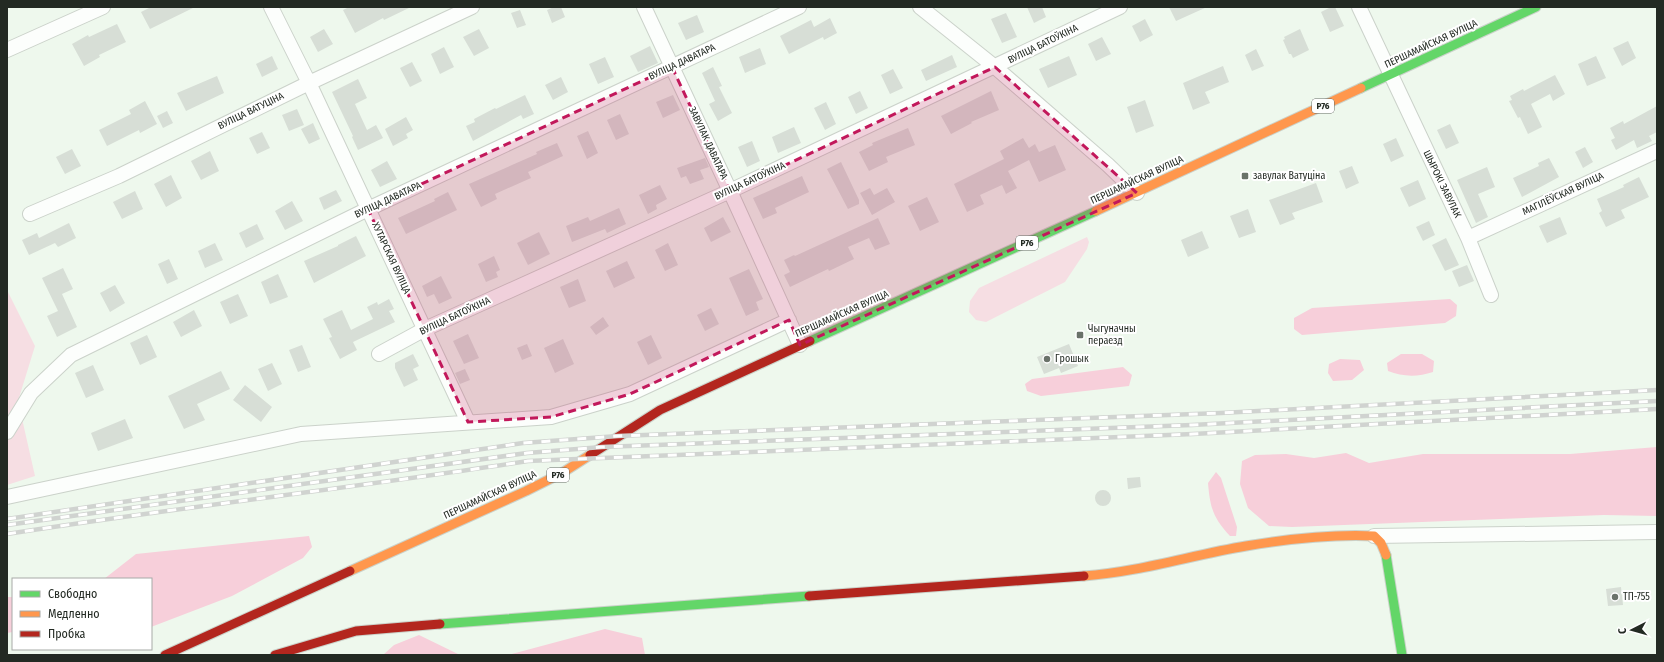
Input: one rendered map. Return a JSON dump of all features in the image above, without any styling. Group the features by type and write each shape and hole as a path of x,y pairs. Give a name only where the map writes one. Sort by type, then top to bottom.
{"main road":[{"name":"ПЕРШАМАЙСКАЯ ВУЛІЦА","path":"165,655 526,491 575,465 660,410 1137,193 1536,7"},
{"path":"275,655 356,631 512,618 1112,574 1246,546 1311,538 1356,535 1374,536 1381,543 1386,554 1401,651"}],"street":[{"path":"7,50 103,7"},
{"name":"ХУТАРСКАЯ ВУЛІЦА","path":"271,7 309,83 468,422"},
{"name":"ВУЛІЦА ВАТУЦІНА","path":"30,214 119,176 309,83 472,7"},
{"name":"ЗАВУЛАК ДАВАТАРА","path":"644,7 730,190 800,345"},
{"name":"ВУЛІЦА ДАВАТАРА","path":"7,432 31,393 71,355 368,209 799,7"},
{"path":"920,7 995,67 1108,165 1137,193"},
{"name":"ВУЛІЦА БАТОЎКІНА","path":"379,354 425,329 730,190 995,67 1120,7"},
{"name":"ШЫРОКІ ЗАВУЛАК","path":"1359,7 1468,238 1491,294"},
{"name":"МАГІЛЁЎСКАЯ ВУЛІЦА","path":"1468,238 1657,151"},
{"path":"7,497 300,434 551,417 630,394 789,320"},
{"path":"1374,536 1657,532"}],"highlighted area":[{"path":"672,67 730,191 995,67 1137,193 800,345 789,320 630,394 551,417 468,422 368,209"}],"shaded area":[{"path":"1087,237 1089,242 1087,249 1065,282 986,322 976,320 969,312 970,301 979,288"},
{"path":"7,290 35,346 18,401 35,476 7,485"},
{"path":"1450,299 1457,305 1456,316 1445,323 1302,335 1294,329 1294,318 1312,308"},
{"path":"1401,354 1422,354 1434,361 1433,372 1410,376 1388,371 1387,363"},
{"path":"1340,359 1360,360 1364,370 1352,380 1333,381 1328,373 1329,364"},
{"path":"1123,367 1132,375 1129,386 1041,396 1027,391 1025,384 1032,379"},
{"path":"1657,447 1657,516 1604,515 1292,527 1269,526 1248,508 1240,484 1242,461 1255,455 1286,454 1314,458 1346,453 1369,463 1423,454 1570,454"},
{"path":"1216,472 1221,478 1237,527 1236,536 1230,536 1224,530 1216,518 1211,506 1208,483"},
{"path":"309,536 312,547 303,558 232,596 152,627 152,578 105,578 136,554"},
{"path":"7,597 12,597 12,632 7,633"},
{"path":"605,629 642,638 645,655 508,655"},
{"path":"419,635 460,655 383,655 394,645"}],"building":[{"path":"151,7 195,7 150,29 141,12"},
{"path":"349,7 411,7 384,20 383,18 355,33 343,10"},
{"path":"554,7 561,7 565,17 552,23 547,10"},
{"path":"1027,7 1042,7 1046,17 1034,23"},
{"path":"1169,7 1207,7 1176,21"},
{"path":"1331,7 1335,7 1344,26 1330,32 1321,12"},
{"path":"520,10 526,25 517,28 511,13"},
{"path":"1006,13 1017,37 1002,43 991,19"},
{"path":"697,15 704,32 686,40 678,23"},
{"path":"830,18 837,33 824,40 823,37 789,54 780,36 811,20 814,27"},
{"path":"1145,19 1153,35 1140,42 1132,26"},
{"path":"117,24 126,42 99,55 100,57 84,66 72,44 88,35 89,37"},
{"path":"324,29 333,44 318,52 310,37"},
{"path":"479,29 489,48 474,56 463,37"},
{"path":"1300,29 1309,50 1293,58 1291,54 1289,54 1283,40 1285,39 1284,37"},
{"path":"1102,37 1111,54 1096,61 1088,44"},
{"path":"1628,41 1636,58 1622,66 1613,48"},
{"path":"650,46 658,63 638,72 630,56"},
{"path":"444,47 454,67 440,74 431,54"},
{"path":"760,48 766,64 745,73 739,57"},
{"path":"1256,49 1264,66 1252,71 1245,55"},
{"path":"952,55 957,67 926,81 921,70"},
{"path":"272,56 278,69 262,77 256,64"},
{"path":"1069,56 1077,75 1048,88 1039,69"},
{"path":"1596,56 1606,78 1587,86 1578,64"},
{"path":"605,57 614,77 598,84 589,64"},
{"path":"412,62 422,81 410,87 400,68"},
{"path":"1223,66 1229,82 1205,92 1210,103 1193,110 1183,83"},
{"path":"713,67 722,86 719,87 732,113 718,121 709,104 715,101 702,73"},
{"path":"893,69 903,88 890,94 881,75"},
{"path":"1555,75 1565,94 1553,101 1550,94 1531,104 1542,127 1528,134 1520,117 1518,118 1509,101 1512,100 1510,96 1523,89 1524,91"},
{"path":"217,76 224,93 186,111 177,93"},
{"path":"561,77 568,92 553,100 545,85"},
{"path":"358,79 367,98 355,104 367,130 376,125 383,138 358,150 332,92"},
{"path":"860,91 868,108 856,114 848,97"},
{"path":"991,91 999,110 971,122 972,123 951,134 941,116"},
{"path":"525,95 534,114 523,119 521,115 473,141 466,126 475,122 474,119"},
{"path":"673,95 680,110 663,118 656,102"},
{"path":"1145,100 1154,126 1136,133 1127,107"},
{"path":"145,101 157,124 140,133 139,130 107,146 99,130 131,114 129,110"},
{"path":"826,102 836,124 825,130 814,108"},
{"path":"1657,106 1657,132 1649,136 1652,141 1637,148 1634,140 1616,150 1611,140 1615,138 1610,128 1623,121 1624,124"},
{"path":"297,109 304,125 289,131 282,115"},
{"path":"167,111 173,123 163,128 157,116"},
{"path":"620,114 629,134 616,140 607,120"},
{"path":"406,117 413,130 406,134 408,138 393,146 385,129"},
{"path":"313,123 320,139 309,144 301,129"},
{"path":"1450,124 1459,143 1446,149 1437,130"},
{"path":"794,127 801,143 778,153 772,137"},
{"path":"908,128 915,145 886,157 888,162 869,171 859,152 873,145 872,143"},
{"path":"588,131 598,153 587,159 577,136"},
{"path":"262,132 270,148 257,154 249,138"},
{"path":"1023,138 1029,148 1035,144 1039,152 1055,145 1066,170 1039,182 1029,160 1008,171 1017,188 1006,194 1002,185 980,195 984,204 967,212 954,184 1004,159 1000,151"},
{"path":"1396,138 1404,156 1391,162 1383,144"},
{"path":"752,141 760,161 747,167 738,147"},
{"path":"557,143 563,156 528,172 531,178 495,194 497,199 481,207 469,184 537,154 536,152"},
{"path":"1585,147 1593,162 1583,168 1575,152"},
{"path":"72,149 81,166 65,174 56,157"},
{"path":"210,151 219,171 201,180 191,161"},
{"path":"705,158 709,167 700,170 704,179 690,184 686,176 681,178 677,168"},
{"path":"1549,158 1559,177 1522,197 1513,178 1539,166 1538,163"},
{"path":"387,161 397,179 380,187 371,170"},
{"path":"841,162 859,200 859,204 848,209 827,169"},
{"path":"1352,166 1359,183 1346,189 1339,171"},
{"path":"1487,167 1495,187 1478,194 1488,217 1476,223 1457,180"},
{"path":"171,175 182,198 166,207 154,184"},
{"path":"802,176 809,192 775,208 777,213 763,219 753,198"},
{"path":"1639,177 1649,197 1621,210 1625,218 1606,227 1599,213 1602,211 1597,199 1624,187 1623,185"},
{"path":"1418,180 1426,199 1409,207 1400,188"},
{"path":"1316,183 1323,202 1292,213 1295,219 1280,225 1269,200"},
{"path":"660,185 667,199 656,205 657,209 648,214 639,195"},
{"path":"870,188 874,195 887,188 895,202 872,215 860,193"},
{"path":"336,190 342,201 324,210 319,198"},
{"path":"135,191 143,209 122,219 113,202"},
{"path":"448,192 457,210 406,234 398,218 435,201 434,199"},
{"path":"927,197 939,222 920,231 908,206"},
{"path":"292,201 303,221 285,230 275,211"},
{"path":"619,208 626,224 607,233 605,229 572,242 566,226 588,217 590,221"},
{"path":"1248,209 1256,232 1239,238 1230,216"},
{"path":"723,217 731,232 711,242 704,228"},
{"path":"1560,217 1567,234 1547,243 1539,226"},
{"path":"878,218 890,244 875,250 869,238 848,247 854,259 829,271 828,269 790,287 784,275 790,272 784,260"},
{"path":"1429,221 1435,235 1423,241 1416,227"},
{"path":"69,223 76,238 58,247 55,243 29,255 22,240 37,233 39,238"},
{"path":"257,224 264,239 246,248 239,233"},
{"path":"1202,231 1209,248 1188,257 1181,240"},
{"path":"539,232 550,254 528,265 517,243"},
{"path":"356,236 366,256 314,283 304,261 338,246"},
{"path":"1446,238 1459,265 1445,271 1432,245"},
{"path":"215,243 223,260 205,268 198,251"},
{"path":"668,243 678,265 665,271 655,250"},
{"path":"494,256 500,270 496,272 498,277 486,282 478,264"},
{"path":"169,259 178,279 167,284 158,264"},
{"path":"627,261 635,278 614,288 606,271"},
{"path":"1467,265 1474,281 1459,287 1452,271"},
{"path":"63,268 73,289 62,294 77,327 57,337 47,316 58,311 42,278"},
{"path":"749,269 763,299 756,302 759,310 746,316 729,278"},
{"path":"278,274 288,297 270,304 261,282"},
{"path":"441,276 452,298 439,304 434,294 427,297 422,286"},
{"path":"578,279 586,301 569,308 560,287"},
{"path":"115,285 125,303 110,312 100,293"},
{"path":"238,294 248,316 230,324 220,302"},
{"path":"389,299 394,309 389,311 395,322 353,342 357,350 340,359 329,338 332,337 323,319 342,310 351,330 373,319 367,307 377,302 378,305"},
{"path":"711,308 719,324 705,331 697,315"},
{"path":"194,310 202,326 181,337 173,322"},
{"path":"603,317 609,326 596,335 590,327"},
{"path":"468,334 479,358 464,364 453,341"},
{"path":"147,335 157,357 140,365 130,343"},
{"path":"651,335 662,358 648,365 637,342"},
{"path":"563,339 574,364 555,373 544,348"},
{"path":"527,344 532,356 522,360 517,348"},
{"path":"1069,344 1078,366 1061,373 1059,368 1044,374 1037,357"},
{"path":"302,345 311,367 298,372 289,350"},
{"path":"413,354 419,366 413,369 418,380 404,387 395,368 395,363"},
{"path":"272,363 282,384 268,391 258,369"},
{"path":"93,365 104,390 86,398 75,373"},
{"path":"465,369 470,380 460,384 455,373"},
{"path":"221,371 230,389 197,404 205,420 184,429 168,396"},
{"path":"245,385 272,407 261,422 233,400"},
{"path":"125,419 133,438 98,451 91,433"},
{"path":"1140,477 1141,487 1128,489 1127,478"},
{"path":"1100,490 1106,490 1111,495 1109,504 1106,506 1100,506 1095,501 1095,495"},
{"name":"ТП-755","path":"1621,587 1623,605 1608,606 1606,589"}],"railway":[{"path":"7,519 523,443 618,436 1221,413 1657,390"},
{"path":"7,525 527,453 602,447 1192,425 1657,401"},
{"path":"7,534 528,461 1193,434 1657,409"}],"traffic: fast":[{"path":"1361,88 1536,7"},
{"path":"810,341 1096,211"},
{"path":"1386,555 1402,655"},
{"path":"440,624 809,596"}],"traffic: slow":[{"path":"1096,211 1361,88"},
{"path":"350,571 526,491 562,473 590,455"},
{"path":"1084,576 1125,571 1246,546 1326,536 1374,536 1381,543 1386,555"}],"traffic: jam":[{"path":"590,455 660,410 810,341"},
{"path":"165,655 350,571"},
{"path":"809,596 1084,576"},
{"path":"275,655 356,631 440,624"}],"place":[{"name":"завулак Ватуціна","path":"1245,176"},
{"name":"Чыгуначны пераезд","path":"1080,335"},
{"name":"Грошык","path":"1047,359"},
{"name":"ТП-755","path":"1615,597"}]}
